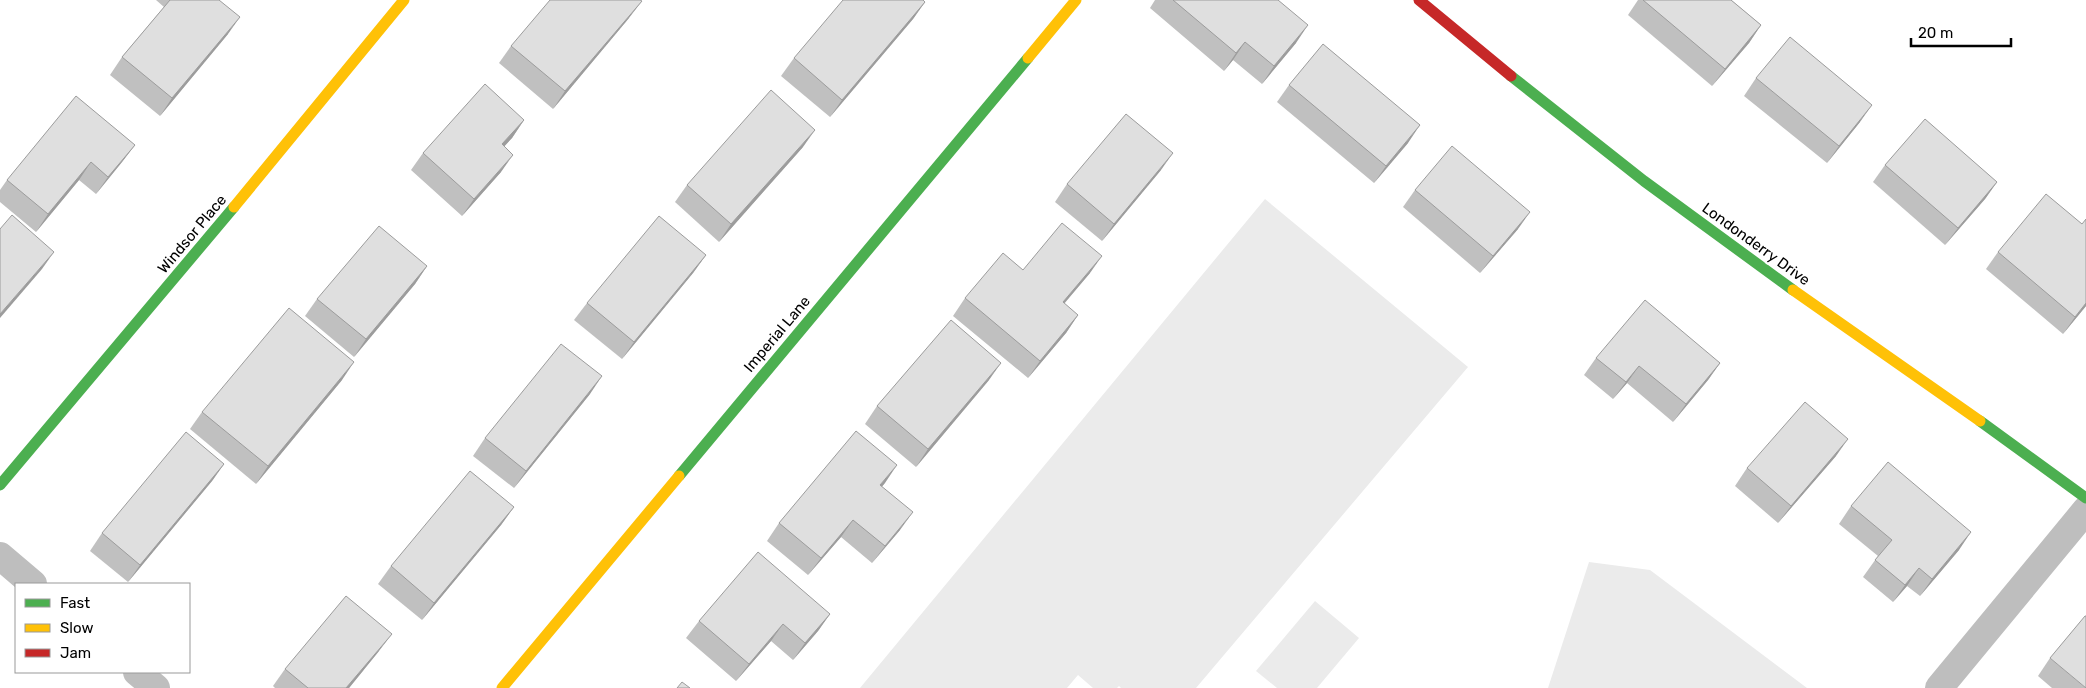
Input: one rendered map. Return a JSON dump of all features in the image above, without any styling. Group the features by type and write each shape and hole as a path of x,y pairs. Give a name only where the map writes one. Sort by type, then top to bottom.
{"street":[{"name":"Windsor Place","path":"0,485 174,280 404,0"},
{"name":"Imperial Lane","path":"502,688 1076,0"},
{"name":"Londonderry Drive","path":"1419,0 1507,73 1643,180 1782,282 2006,438 2086,498"},
{"path":"1939,688 2086,510"},
{"path":"0,556 32,583"},
{"path":"138,673 156,688"}],"shaded area":[{"path":"1265,199 1468,367 1196,688 1121,688 1119,686 1117,688 1093,688 1078,675 1067,688 860,688"},
{"path":"1589,562 1650,570 1807,688 1548,688"},
{"path":"1315,601 1359,638 1317,688 1277,688 1256,671"}],"building":[{"path":"170,0 219,0 240,17 172,98 122,57"},
{"path":"550,0 642,1 565,91 511,46"},
{"path":"843,0 923,0 925,2 842,100 794,58"},
{"path":"1173,0 1278,0 1308,25 1274,66 1245,42 1236,53"},
{"path":"1643,0 1731,0 1761,25 1725,69"},
{"path":"1790,37 1872,105 1839,146 1756,78"},
{"path":"1323,44 1420,125 1386,166 1289,85"},
{"path":"485,84 524,120 502,144 513,155 474,199 423,153"},
{"path":"771,90 815,130 731,224 687,185"},
{"path":"76,96 135,145 108,177 91,162 48,214 7,180"},
{"path":"1126,114 1173,153 1114,224 1067,184"},
{"path":"1925,119 1997,182 1958,228 1885,165"},
{"path":"1452,146 1530,212 1493,256 1415,190"},
{"path":"2046,194 2082,224 2086,219 2086,303 2075,317 1998,252"},
{"path":"12,215 54,252 0,314 0,229"},
{"path":"659,216 706,255 634,342 587,303"},
{"path":"1062,223 1102,256 1063,302 1078,315 1040,361 965,298 1003,253 1023,270"},
{"path":"379,226 427,266 366,339 317,299"},
{"path":"1645,300 1720,363 1686,404 1639,366 1626,382 1596,358"},
{"path":"289,308 354,362 268,466 202,412"},
{"path":"951,320 1001,363 928,449 877,406"},
{"path":"561,344 602,376 526,471 485,438"},
{"path":"1805,402 1848,439 1791,506 1747,468"},
{"path":"856,431 897,465 880,485 913,512 885,546 853,520 821,558 779,523"},
{"path":"186,432 224,464 140,565 102,533"},
{"path":"1888,462 1971,532 1932,579 1919,568 1905,585 1875,560 1892,540 1851,506"},
{"path":"470,471 514,507 434,603 391,566"},
{"path":"758,552 830,614 805,643 783,624 749,664 699,621"},
{"path":"346,596 392,634 346,688 308,688 285,669"},
{"path":"2086,616 2086,688 2050,658"},
{"path":"682,682 690,688 677,688"}],"traffic: fast":[{"path":"679,476 1028,58"},
{"path":"1511,76 1644,181 1793,290"},
{"path":"0,485 234,207"},
{"path":"1980,421 2086,498"}],"traffic: slow":[{"path":"234,207 404,0"},
{"path":"1028,58 1076,0"},
{"path":"1793,290 1980,421"},
{"path":"502,688 679,476"}],"traffic: jam":[{"path":"1419,0 1511,76"}]}
